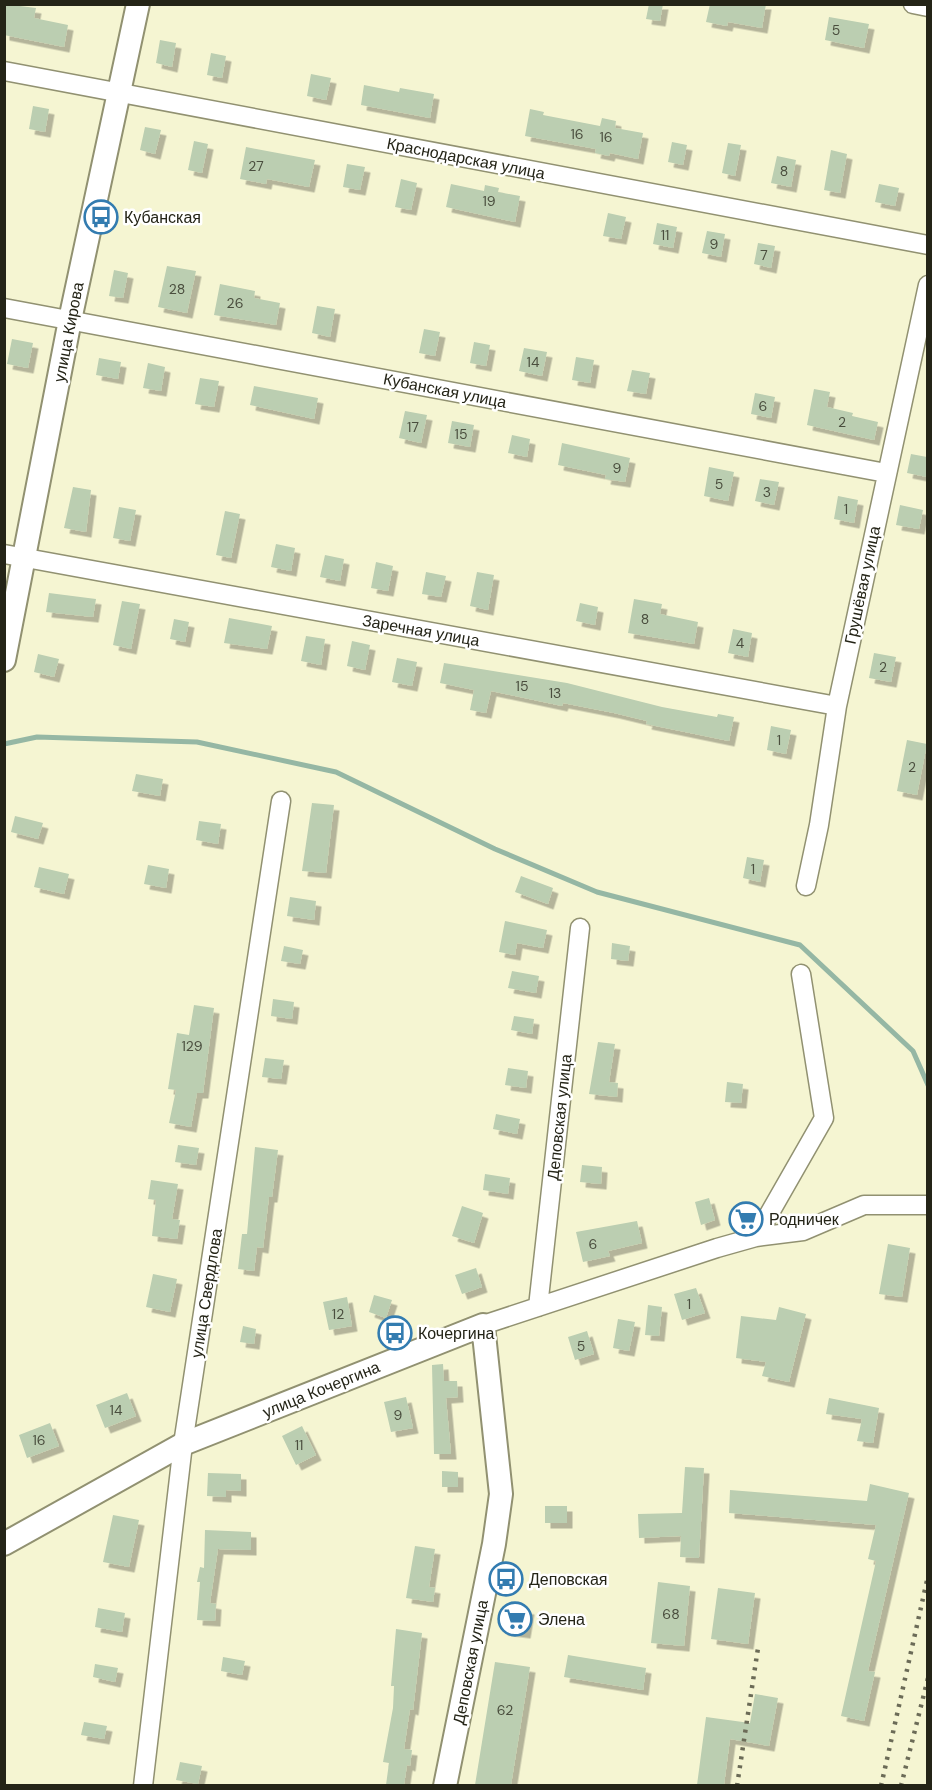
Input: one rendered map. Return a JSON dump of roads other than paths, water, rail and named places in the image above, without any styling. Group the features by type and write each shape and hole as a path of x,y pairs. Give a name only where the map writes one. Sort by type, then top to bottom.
{"street":[{"name":"улица Кирова","path":"4,660 15,556 70,320 138,4"},
{"path":"912,4 927,7"},
{"name":"Краснодарская улица","path":"4,71 927,245"},
{"name":"Грушёвая улица","path":"806,886 819,825 837,706 927,285"},
{"name":"Кубанская улица","path":"4,308 886,472"},
{"name":"Заречная улица","path":"15,556 837,706"},
{"name":"улица Свердлова","path":"143,1785 183,1444 280,801"},
{"name":"Деповская улица","path":"538,1307 580,928"},
{"path":"756,1237 824,1118 801,974"},
{"name":"улица Кочергина","path":"4,1544 183,1444 483,1324 756,1237 802,1231 864,1205 927,1205"},
{"name":"Деповская улица","path":"445,1785 494,1544 501,1494 483,1324"}],"waterway":[{"path":"4,744 37,737 197,742 336,772 495,849 597,892 800,945 913,1051 928,1085"}],"railway":[{"path":"881,1786 928,1576"},
{"path":"737,1786 758,1648"},
{"path":"901,1786 928,1678"}],"place":[{"name":"Кубанская","path":"101,217"},
{"name":"Родничек","path":"746,1219"},
{"name":"Кочергина","path":"395,1333"},
{"name":"Деповская","path":"506,1579"},
{"name":"Элена","path":"515,1619"}]}
